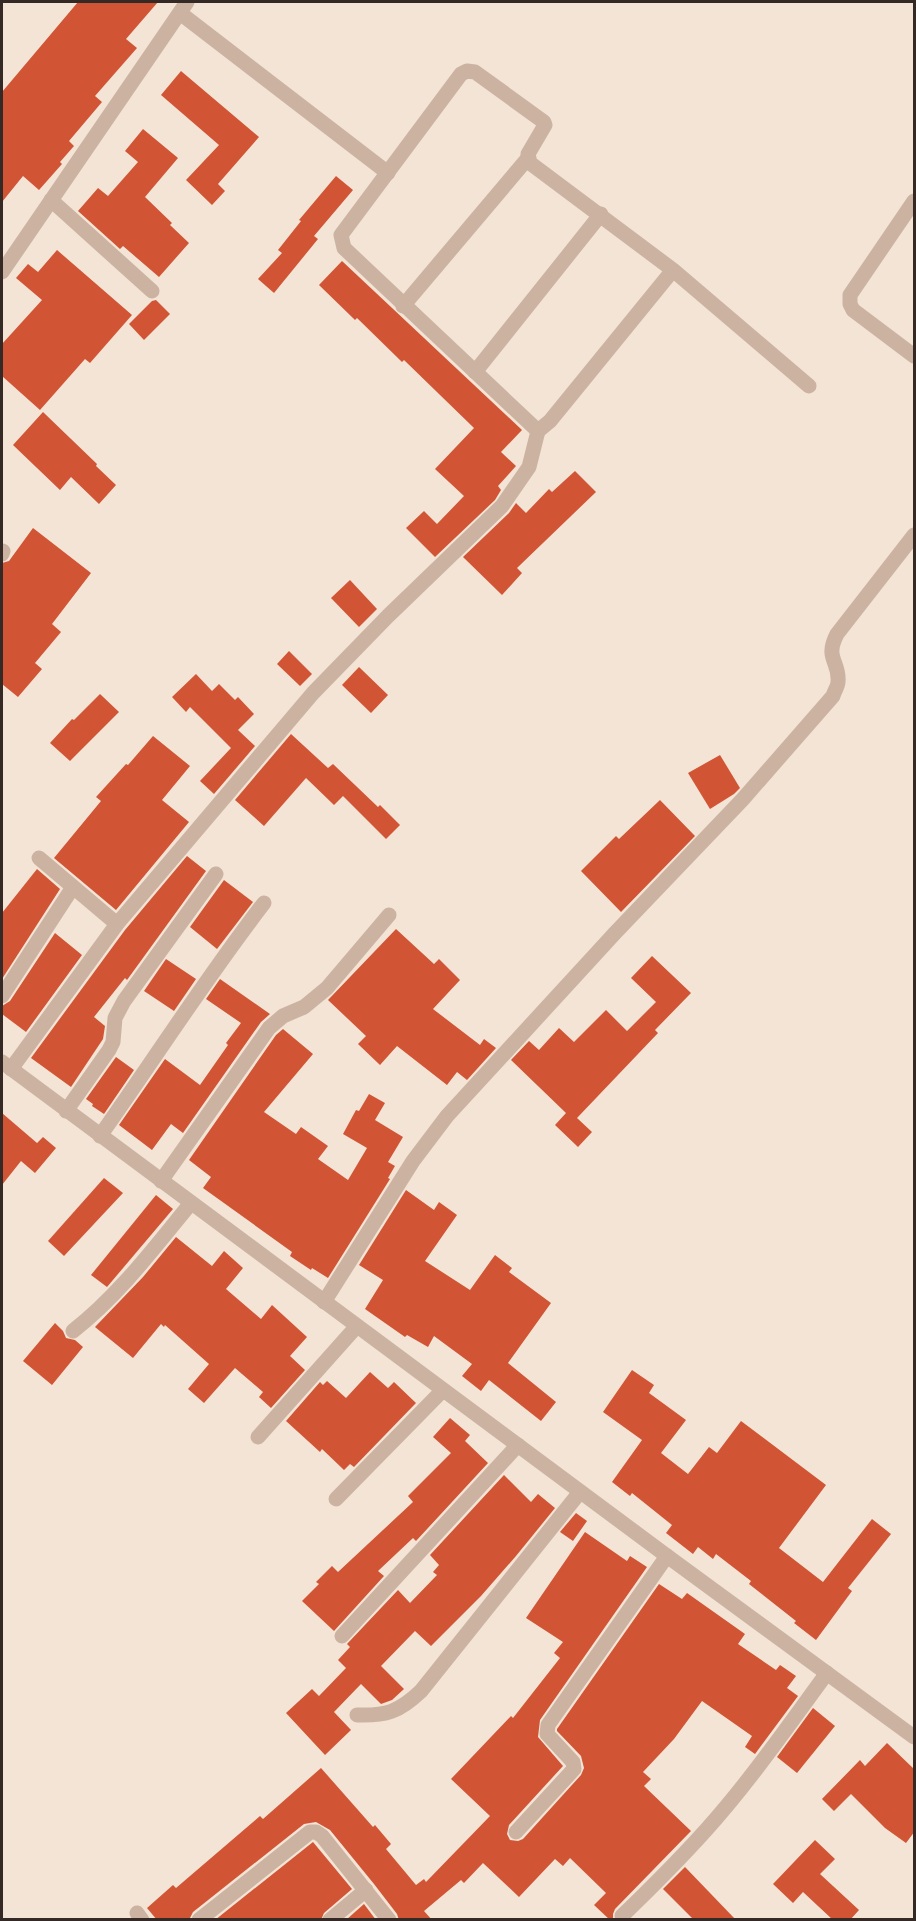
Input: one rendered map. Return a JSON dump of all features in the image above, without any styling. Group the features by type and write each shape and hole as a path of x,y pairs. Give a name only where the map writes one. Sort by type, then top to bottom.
{"street":[{"path":"2,272 184,7 388,173"},
{"path":"538,431 403,306 344,248 341,242 341,235 461,74 467,71 475,72 544,122 545,125 528,153 530,163 601,214 672,270 809,386"},
{"path":"403,306 528,158"},
{"path":"51,200 152,291"},
{"path":"915,201 850,296 853,310 915,356"},
{"path":"475,372 601,214"},
{"path":"672,270 550,421 538,431 529,467 502,506 388,616 313,693 117,924 6,1066 667,1557 915,1737"},
{"path":"324,1302 413,1161 447,1116 615,933 743,799 832,696 838,683 831,646 837,634 915,535"},
{"path":"39,858 117,924"},
{"path":"66,1111 109,1050 113,1042 115,1018 124,1001 216,874"},
{"path":"2,996 73,886"},
{"path":"100,1136 229,948 264,903"},
{"path":"161,1181 269,1028 277,1020 304,1007 327,988 389,915"},
{"path":"73,1330 97,1312 191,1203"},
{"path":"258,1437 357,1326"},
{"path":"336,1499 443,1390"},
{"path":"342,1636 518,1445"},
{"path":"357,1715 376,1716 394,1712 421,1691 580,1492"},
{"path":"516,1832 573,1769 573,1762 547,1734 548,1725 667,1557"},
{"path":"622,1916 707,1829 747,1781 827,1673"},
{"path":"199,1920 303,1835 310,1832 316,1832 322,1836 389,1920"},
{"path":"330,1920 366,1890"}],"building":[{"path":"78,2 158,2 126,39 137,48 95,96 102,102 69,141 74,146 60,162 62,164 39,190 23,176 2,202 2,92"},
{"path":"181,71 259,137 218,184 225,191 212,205 186,180 219,145 161,95"},
{"path":"143,129 178,158 145,197 189,243 159,277 123,246 120,249 78,211 98,188 108,196 138,162 125,151"},
{"path":"336,176 353,190 314,236 318,239 274,293 258,279 282,253 278,250 301,221 299,220"},
{"path":"57,250 132,315 90,363 85,359 40,410 2,376 2,344 42,300 16,278 28,264 38,272"},
{"path":"342,261 522,430 501,452 516,466 498,486 501,490 495,500 435,557 406,528 424,511 437,524 464,496 435,469 474,428 404,360 402,362 319,285"},
{"path":"156,300 170,314 144,340 129,324 152,301"},
{"path":"43,412 116,485 99,504 71,477 60,490 13,445"},
{"path":"575,471 596,492 517,568 522,573 502,595 463,557 509,513 516,503 526,513 549,489 552,492"},
{"path":"33,528 91,573 52,624 61,632 35,663 42,669 18,697 2,684 2,563 9,561"},
{"path":"350,580 377,609 359,627 331,598"},
{"path":"289,651 312,674 300,686 277,664"},
{"path":"359,667 388,695 371,713 342,685"},
{"path":"196,674 212,691 219,684 235,700 238,697 254,714 238,730 255,746 214,794 200,781 231,748 190,707 186,712 172,697"},
{"path":"100,694 119,712 70,761 50,743"},
{"path":"291,734 328,768 333,764 400,825 386,839 343,796 334,805 306,778 264,826 235,800"},
{"path":"153,736 190,766 162,800 189,822 116,910 54,858 101,801 96,797"},
{"path":"720,755 740,788 710,809 688,773"},
{"path":"660,800 695,836 621,912 581,871 616,836 619,839"},
{"path":"187,856 206,871 127,980 125,978 94,1017 105,1026 103,1039 71,1087 31,1058 125,930"},
{"path":"37,869 60,889 2,979 2,913"},
{"path":"224,880 253,902 217,949 190,927"},
{"path":"396,929 434,964 439,959 460,980 433,1009 480,1045 484,1039 496,1048 467,1080 457,1072 447,1085 397,1046 380,1065 358,1044 366,1036 328,1000"},
{"path":"55,933 82,955 26,1032 2,1014 2,1006 10,1001"},
{"path":"652,956 691,993 655,1030 658,1033 577,1118 592,1132 578,1147 555,1125 566,1113 511,1060 529,1041 539,1050 559,1028 574,1042 606,1010 627,1031 656,1002 631,978"},
{"path":"166,959 196,979 174,1011 144,991"},
{"path":"220,979 270,1014 261,1022 183,1133 171,1124 152,1150 119,1125 165,1059 200,1085 228,1045 226,1043 241,1023 206,999"},
{"path":"283,1029 313,1054 264,1112 296,1134 301,1127 328,1146 318,1159 348,1180 367,1148 343,1134 356,1110 359,1111 369,1094 385,1103 375,1120 403,1137 388,1162 395,1166 388,1178 390,1179 328,1278 290,1256 292,1252 203,1188 211,1177 189,1160 276,1035"},
{"path":"116,1057 134,1070 104,1114 86,1099"},
{"path":"2,1113 37,1143 43,1137 56,1148 35,1173 21,1161 2,1185"},
{"path":"104,1178 123,1193 64,1256 48,1241"},
{"path":"406,1190 434,1210 439,1202 457,1215 425,1261 470,1290 495,1255 512,1268 509,1272 551,1303 508,1363 556,1402 541,1421 489,1380 481,1391 462,1376 472,1364 434,1336 428,1347 407,1335 405,1337 365,1309 383,1280 359,1265"},
{"path":"156,1195 173,1209 107,1287 91,1275"},
{"path":"176,1237 212,1266 224,1251 243,1268 226,1289 261,1319 272,1305 307,1337 290,1356 305,1370 271,1408 259,1397 263,1392 235,1368 204,1403 188,1389 209,1364 165,1325 164,1327 161,1324 133,1358 95,1327 143,1277"},
{"path":"55,1323 66,1338 75,1340 83,1347 52,1385 23,1361"},
{"path":"632,1370 654,1385 649,1393 686,1420 661,1453 688,1474 709,1447 717,1453 741,1421 826,1485 779,1548 823,1582 872,1519 891,1534 848,1588 852,1591 816,1640 749,1584 751,1581 716,1554 713,1559 698,1547 693,1554 666,1533 672,1525 632,1493 630,1496 612,1482 642,1440 603,1412"},
{"path":"370,1372 388,1388 394,1382 416,1403 354,1467 350,1464 344,1470 322,1449 320,1452 286,1421 320,1382 323,1385 327,1381 346,1398"},
{"path":"450,1418 470,1435 465,1441 488,1463 416,1541 413,1538 378,1571 384,1576 334,1631 302,1601 319,1584 316,1582 332,1566 338,1572 413,1502 408,1496 451,1453 433,1437"},
{"path":"504,1475 531,1502 538,1494 555,1508 481,1596 431,1646 415,1631 381,1666 404,1689 392,1700 381,1704 361,1684 334,1712 351,1730 325,1755 286,1713 312,1689 319,1696 346,1668 338,1660 350,1647 347,1644 398,1590 410,1603 437,1575 433,1572 439,1565 430,1555"},
{"path":"576,1513 587,1521 573,1541 560,1532"},
{"path":"585,1532 627,1561 630,1556 647,1567 540,1720 538,1737 563,1766 509,1825 507,1834 510,1840 523,1839 581,1775 584,1768 581,1756 557,1729 659,1584 682,1599 687,1593 745,1634 738,1644 776,1670 780,1665 796,1676 787,1688 798,1696 755,1754 745,1747 752,1736 702,1701 674,1739 643,1772 651,1779 644,1786 691,1831 615,1909 613,1920 610,1920 594,1905 606,1893 570,1858 563,1866 555,1859 519,1897 483,1863 464,1883 461,1880 424,1911 432,1920 399,1920 374,1884 330,1830 316,1822 304,1824 193,1912 189,1920 157,1920 147,1908 173,1885 176,1888 260,1816 263,1819 321,1768 391,1844 386,1849 416,1885 424,1879 426,1882 490,1816 451,1779 511,1716 513,1718 560,1658 554,1653 563,1642 526,1618"},
{"path":"813,1708 835,1726 797,1773 777,1757"},
{"path":"887,1743 915,1770 915,1831 906,1843 885,1828 851,1794 834,1811 822,1799 860,1760 865,1766"},
{"path":"815,1840 835,1859 820,1874 859,1910 850,1920 833,1920 803,1892 793,1903 773,1884"},
{"path":"313,1842 352,1889 324,1913 321,1920 215,1920"},
{"path":"685,1867 736,1920 694,1920 663,1889"},
{"path":"364,1904 376,1920 346,1920"}]}
